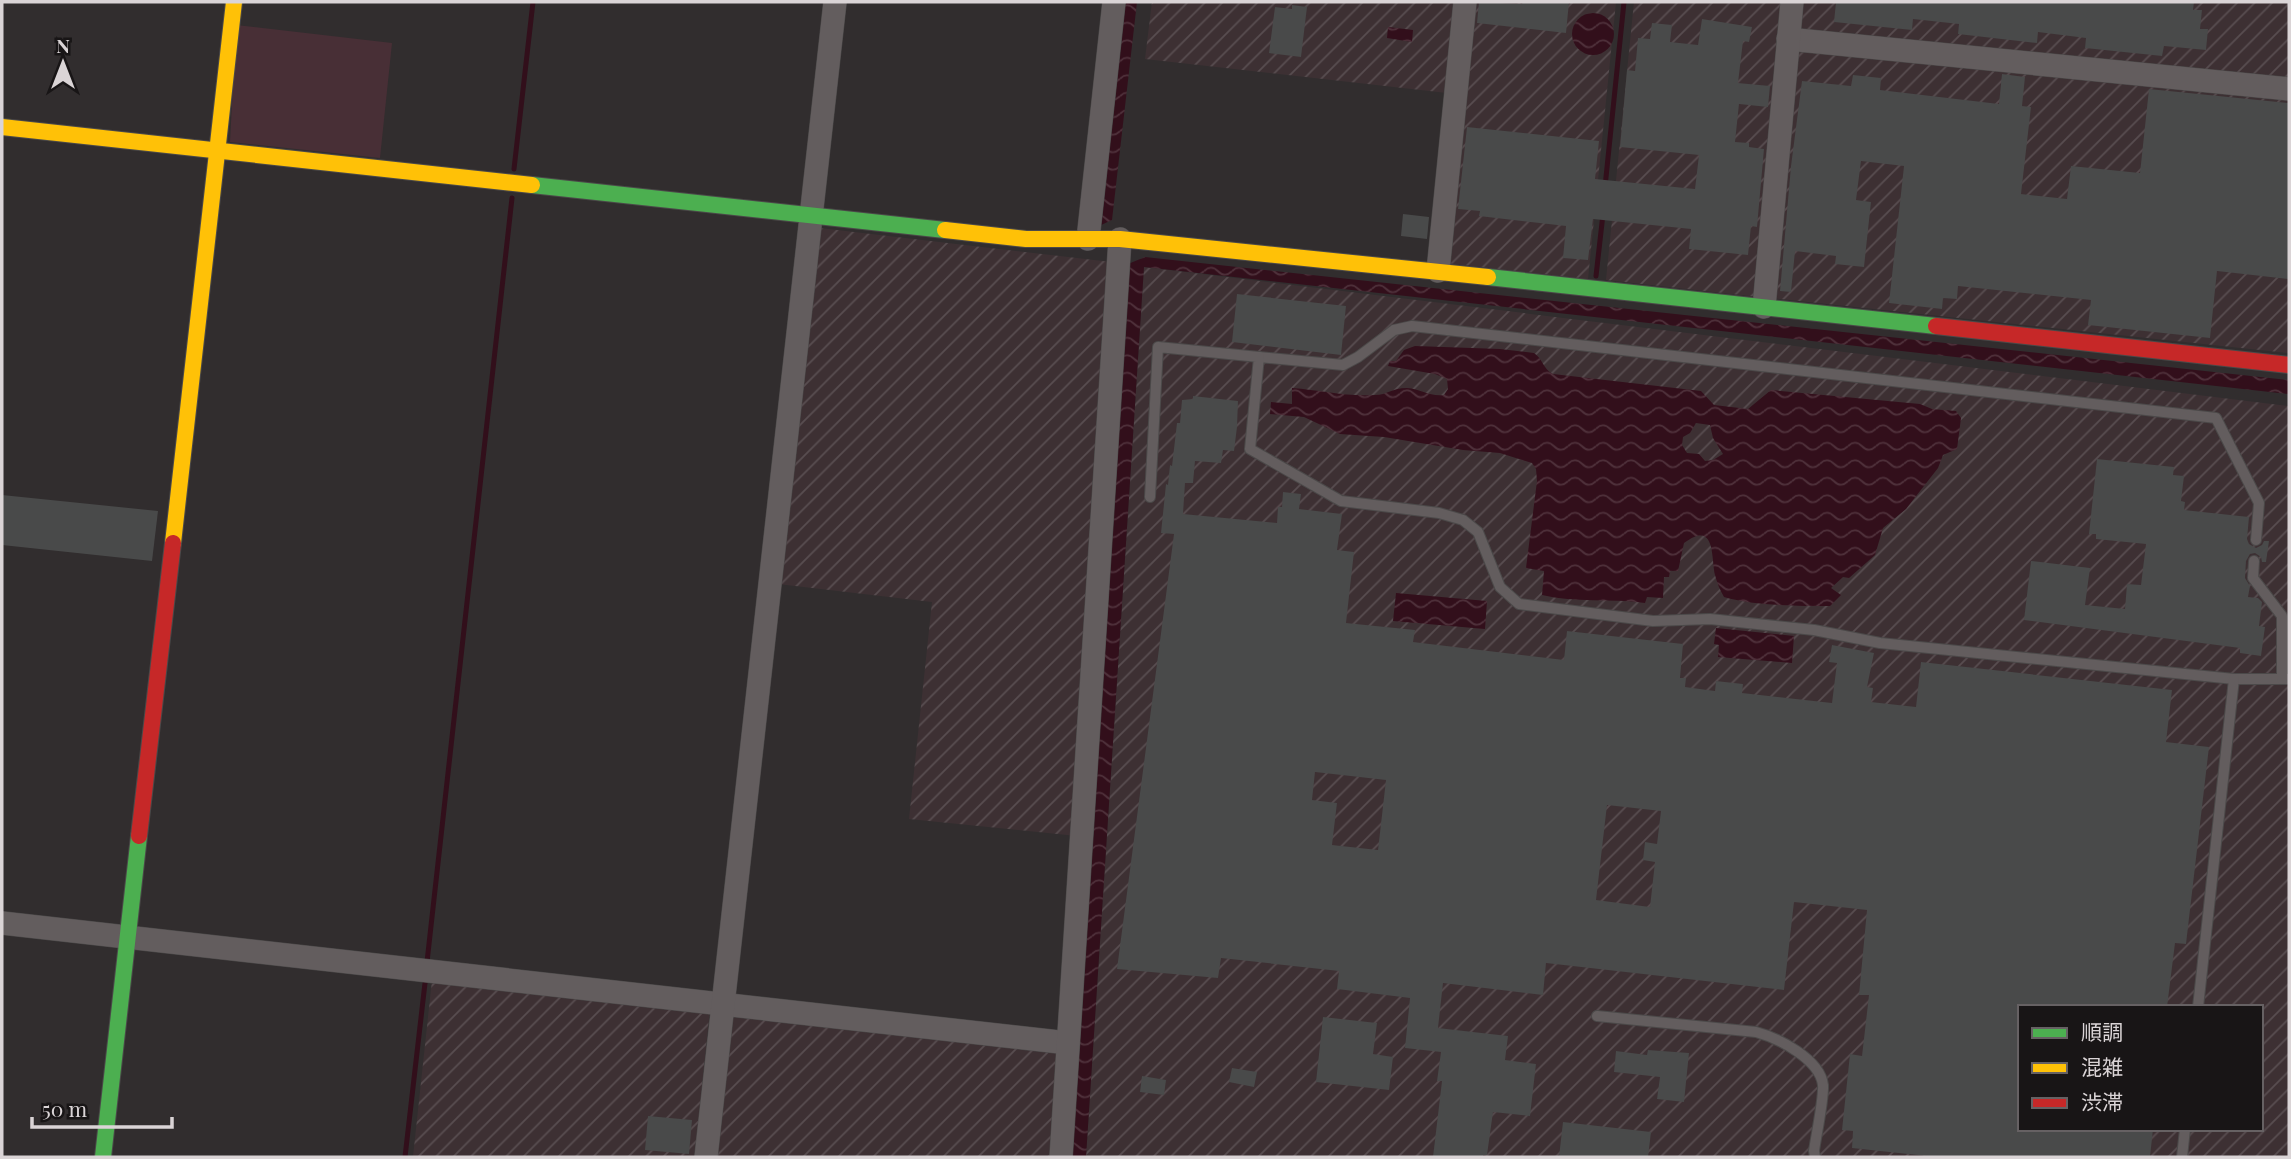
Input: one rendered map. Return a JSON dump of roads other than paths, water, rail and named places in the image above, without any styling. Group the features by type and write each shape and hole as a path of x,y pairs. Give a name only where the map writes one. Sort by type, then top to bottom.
{"street":[{"path":"103,1157 234,2"},
{"path":"706,1157 835,2"},
{"path":"1088,239 1114,2"},
{"path":"1438,271 1465,2"},
{"path":"1764,307 1792,2"},
{"path":"1788,39 2289,89"},
{"path":"2,127 1026,239 1120,239 1438,271 2289,365"},
{"path":"1061,1157 1120,239"},
{"path":"2,923 1068,1043"}],"lane":[{"path":"1150,498 1158,347 1343,365 1358,358 1394,330 1412,326 2216,418 2259,503 2256,540"},
{"path":"1259,356 1250,449 1341,501 1440,513 1463,520 1478,532 1500,587 1519,604 1653,621 1710,619 1814,630 1880,643 2234,679 2286,679 2282,616 2253,578 2254,561"},
{"path":"2198,1005 2234,679"},
{"path":"1597,1016 1756,1032 1775,1037 1806,1058 1818,1073 1823,1085 1814,1155"},
{"path":"2182,1157 2185,1131"}],"water":[{"path":"1124,2 1137,2 1112,220 1099,226"},
{"path":"1593,13 1608,19 1614,34 1608,49 1593,55 1578,49 1572,34 1578,19"},
{"path":"1388,27 1413,30 1412,42 1387,38"},
{"path":"1145,257 2289,380 2289,394 1144,267 1086,1157 1071,1157 1128,264"},
{"path":"1415,346 1534,353 1553,374 1701,391 1714,405 1748,409 1771,390 1920,404 1932,409 1956,411 1961,418 1957,449 1943,455 1938,468 1906,509 1883,528 1875,555 1849,578 1843,577 1831,588 1841,595 1830,606 1763,604 1724,597 1715,575 1710,544 1702,535 1684,543 1678,571 1670,571 1669,577 1664,577 1663,598 1647,597 1645,603 1542,595 1544,571 1526,568 1537,481 1536,469 1532,463 1500,453 1384,437 1340,434 1304,417 1270,414 1271,402 1292,404 1292,388 1379,395 1407,388 1444,395 1448,389 1447,379 1435,374 1388,366 1390,361 1396,361 1404,350","holes":["1696,423 1710,425 1713,438 1723,454 1705,461 1699,454 1687,453 1682,445 1683,437 1690,433"]},
{"path":"1396,593 1487,601 1485,629 1393,621"},
{"path":"1716,628 1794,636 1792,663 1718,657 1719,645 1714,644"}],"waterway":[{"path":"514,169 533,2"},
{"path":"1605,187 1624,2"},
{"path":"427,962 512,198"},
{"path":"1596,276 1603,214"},
{"path":"405,1157 425,983"}]}
